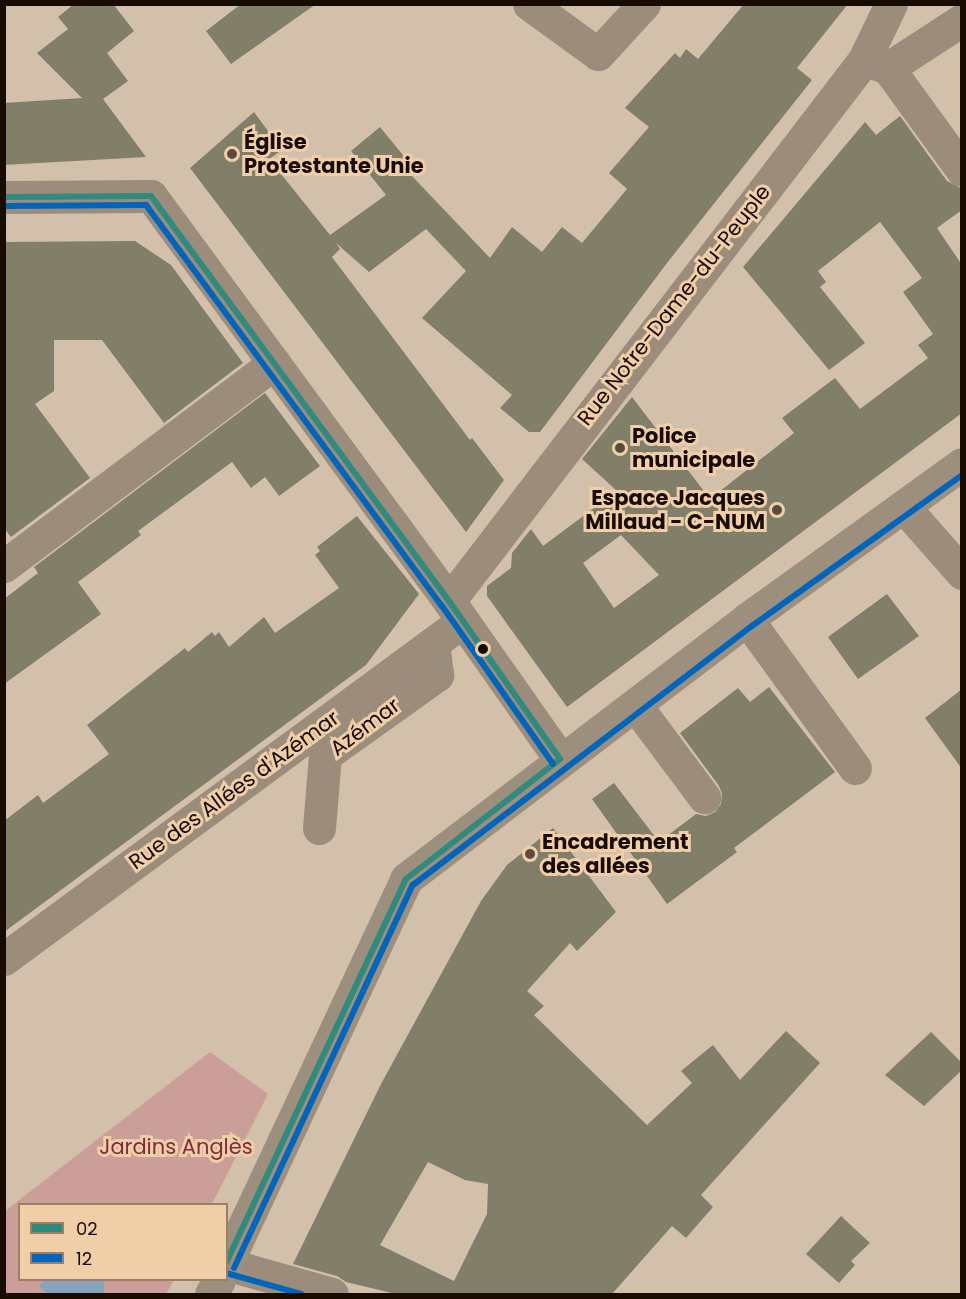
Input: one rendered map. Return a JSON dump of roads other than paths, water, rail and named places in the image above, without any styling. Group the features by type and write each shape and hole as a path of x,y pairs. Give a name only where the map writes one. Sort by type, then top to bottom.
{"main road":[{"path":"228,1260 406,879 560,759 636,706 747,620 962,464"}],"street":[{"path":"529,4 598,54 644,4"},
{"name":"Rue Notre-Dame-du-Peuple","path":"456,611 876,64 891,4"},
{"path":"962,20 876,64 962,170"},
{"path":"4,197 151,196 456,611 560,759"},
{"path":"4,566 274,363"},
{"path":"904,507 962,573"},
{"name":"Rue des Allées d'Azémar","path":"4,958 433,643 456,611"},
{"path":"747,620 855,768"},
{"name":"Azémar","path":"319,828 325,755 437,675 433,643"},
{"path":"636,706 705,797"},
{"path":"228,1265 332,1294"}],"water":[{"path":"43,1281 104,1281 104,1294 49,1294 39,1287"}],"place":[{"name":"Église Protestante Unie","path":"232,154"},
{"name":"Police municipale","path":"620,448"},
{"name":"Espace Jacques Millaud - C-NUM","path":"777,510"},
{"name":"Encadrement des allées","path":"530,854"}],"park label":[{"name":"Jardins Anglès","path":"176,1147"}]}
